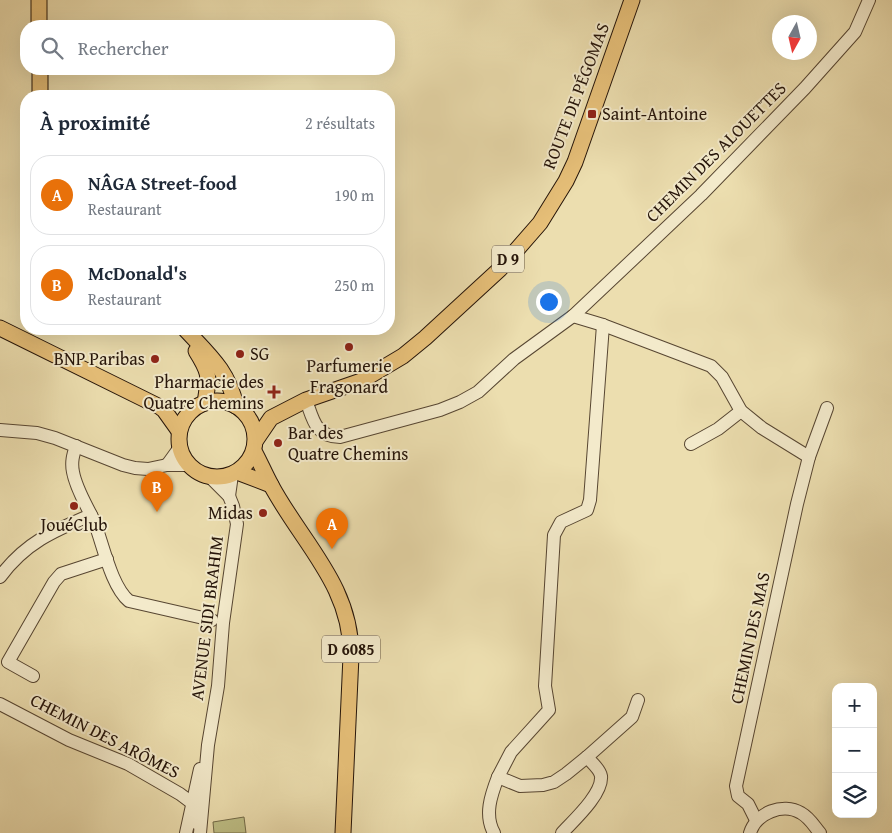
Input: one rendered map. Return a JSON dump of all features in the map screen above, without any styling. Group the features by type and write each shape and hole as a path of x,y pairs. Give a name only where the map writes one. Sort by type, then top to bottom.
{"main road":[{"path":"39,0 39,20"},
{"name":"ROUTE DE PÉGOMAS","path":"271,418 306,400 361,381 403,356 500,269 540,223 566,181 575,162 632,0"},
{"path":"40,75 40,90"},
{"path":"0,328 164,410 180,431"},
{"path":"187,335 207,369 209,376 199,406 187,415 180,431 180,447 183,457 189,465 202,474 217,478 234,473 247,463 255,445 252,423 242,411 232,388 219,366 189,335"},
{"path":"164,410 221,402 242,411 271,418"},
{"name":"D 9","path":"255,445 271,418"},
{"name":"D 6085","path":"255,445 271,485 325,569 345,609 349,624 351,656 343,833"},
{"path":"234,473 271,485"}],"street":[{"name":"CHEMIN DES ALOUETTES","path":"573,316 701,195 805,88 855,32 869,0"},
{"path":"306,400 316,426 322,433 331,437 340,437 440,410 478,392 514,360 573,316 603,325 711,366 722,377 741,411 762,428 809,457"},
{"path":"494,833 490,826 489,808 491,795 498,777 511,752 549,710 545,686 554,535 561,522 587,510 590,500 603,325"},
{"name":"CHEMIN DES MAS","path":"756,820 748,804 738,796 736,786 795,512 809,457 827,408"},
{"path":"691,444 718,429 741,411"},
{"path":"0,430 36,433 55,438 135,468 148,469 167,465 189,465"},
{"path":"76,446 72,465 73,475 123,596 129,601 212,620"},
{"path":"167,465 180,447"},
{"name":"AVENUE SIDI BRAHIM","path":"229,496 234,473"},
{"name":"AVENUE SIDI BRAHIM","path":"200,832 208,745 218,686 237,524 229,496 210,477"},
{"path":"0,577 10,563 39,539 91,515"},
{"path":"33,676 8,662 54,582 61,574 107,559"},
{"path":"498,777 520,786 543,785 554,782 587,757 632,716 638,700"},
{"name":"CHEMIN DES ARÔMES","path":"0,704 69,740 128,764 192,803"},
{"name":"AVENUE SIDI BRAHIM","path":"186,833 208,745"},
{"path":"562,833 586,808 600,782 600,773 587,757"},
{"path":"192,803 200,832"},
{"path":"750,833 756,820 768,812 778,809 799,811 808,817 820,833"}],"green space":[{"path":"244,817 246,833 214,833 213,822"}],"place":[{"name":"Saint-Antoine","path":"592,114"},
{"name":"Parfumerie Fragonard","path":"349,347"},
{"name":"SG","path":"240,354"},
{"name":"BNP Paribas","path":"155,359"},
{"name":"Pharmacie des Quatre Chemins","path":"274,392"},
{"name":"Bar des Quatre Chemins","path":"278,443"},
{"name":"JouéClub","path":"74,506"},
{"name":"McDonald's","path":"157,512"},
{"name":"Midas","path":"263,513"},
{"name":"NÂGA Street-food","path":"332,549"}]}
